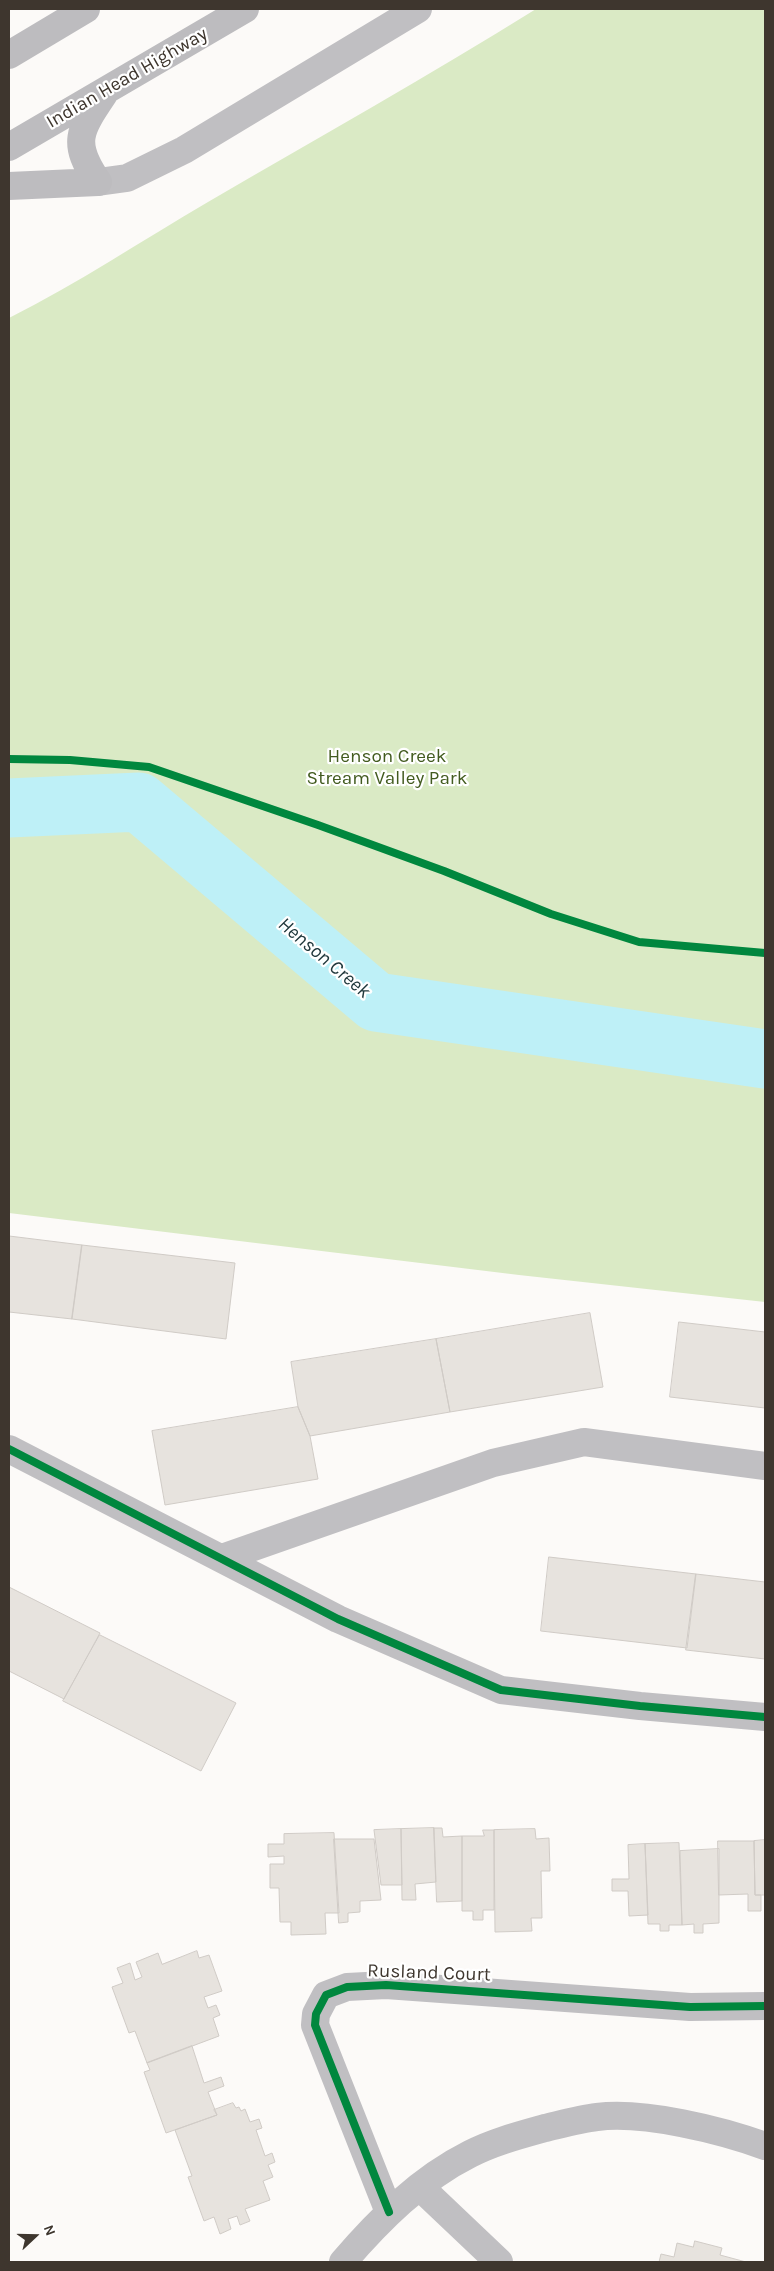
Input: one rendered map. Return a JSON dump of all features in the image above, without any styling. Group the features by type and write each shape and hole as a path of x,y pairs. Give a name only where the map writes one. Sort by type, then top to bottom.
{"highway":[{"path":"9,55 86,9"},
{"name":"Indian Head Highway","path":"9,147 245,9"},
{"path":"98,182 85,163 81,151 81,139 87,120 107,90"},
{"path":"9,186 98,182"}],"street":[{"path":"98,182 127,178 184,150 418,9"},
{"path":"222,1558 492,1463 584,1442 765,1466"},
{"path":"9,1449 338,1619 501,1690 640,1706 765,1717"},
{"name":"Rusland Court","path":"390,2212 315,2026 316,2014 326,1995 347,1987 386,1984 690,2006 765,2006"},
{"path":"343,2262 390,2212 447,2167 490,2145 537,2130 598,2116 664,2120 699,2127 765,2146"},
{"path":"420,2187 500,2262"}],"green space":[{"name":"Henson Creek Stream Valley Park","path":"536,9 765,9 765,1302 519,1275 9,1213 9,318 85,276 414,83"}],"building":[{"path":"9,1236 82,1245 72,1319 9,1312"},
{"path":"82,1245 235,1263 226,1339 72,1319"},
{"path":"590,1313 603,1387 450,1412 436,1339"},
{"path":"679,1322 765,1332 765,1408 670,1397"},
{"path":"436,1339 450,1412 310,1436 298,1407 291,1362"},
{"path":"298,1407 310,1436 318,1479 165,1505 152,1431"},
{"path":"549,1557 696,1574 687,1648 541,1631"},
{"path":"696,1574 765,1582 765,1659 686,1650"},
{"path":"9,1587 100,1633 64,1699 9,1671"},
{"path":"100,1635 236,1703 201,1771 63,1701"},
{"path":"434,1828 442,1828 443,1837 462,1836 462,1901 437,1902"},
{"path":"434,1828 436,1882 415,1884 416,1900 402,1900 401,1829"},
{"path":"401,1829 402,1885 381,1885 374,1830"},
{"path":"535,1829 536,1839 549,1838 550,1871 541,1871 542,1918 531,1918 532,1931 495,1932 494,1830"},
{"path":"483,1830 494,1830 494,1910 483,1910 483,1920 473,1920 473,1911 462,1911 462,1836 484,1836"},
{"path":"334,1833 339,1913 325,1913 326,1934 291,1935 291,1922 280,1922 279,1888 270,1888 270,1864 284,1864 284,1856 268,1857 268,1844 284,1844 284,1834"},
{"path":"334,1839 374,1839 381,1900 360,1901 360,1912 348,1913 348,1922 339,1923"},
{"path":"765,1840 765,1895 755,1895 754,1841"},
{"path":"718,1841 754,1841 755,1895 761,1895 761,1911 748,1911 748,1894 719,1895"},
{"path":"679,1843 682,1925 669,1925 669,1931 660,1931 660,1924 648,1924 645,1844"},
{"path":"645,1844 648,1915 629,1916 628,1891 612,1891 612,1879 629,1879 628,1845"},
{"path":"719,1849 719,1923 703,1924 703,1933 694,1933 694,1924 682,1925 680,1851"},
{"path":"197,1951 199,1958 209,1955 222,1991 204,1997 208,2008 216,2005 220,2015 213,2018 219,2036 147,2063 135,2031 129,2033 112,1987 123,1983 117,1968 130,1963 135,1980 142,1977 136,1962 158,1953 162,1964"},
{"path":"192,2046 204,2083 221,2077 224,2086 208,2092 217,2115 166,2133 144,2072 150,2070 147,2063"},
{"path":"233,2103 241,2111 245,2109 250,2122 259,2119 262,2128 256,2130 265,2156 272,2153 275,2162 268,2165 273,2177 263,2181 270,2200 245,2209 250,2221 240,2225 237,2216 228,2219 231,2229 220,2234 214,2217 204,2221 188,2177 192,2176 175,2130 217,2115 214,2110"},
{"path":"695,2241 722,2248 720,2255 746,2262 659,2262 661,2254 674,2257 677,2243 693,2247"}],"waterway":[{"name":"Henson Creek","path":"9,808 139,802 376,1002 765,1059"}],"cycle path":[{"path":"9,759 70,760 149,767 444,871 551,914 639,942 765,953"},
{"path":"9,1449 338,1619 501,1690 640,1706 765,1717"},
{"path":"389,2212 315,2025 316,2014 326,1995 347,1987 386,1985 690,2007 765,2006"}]}
